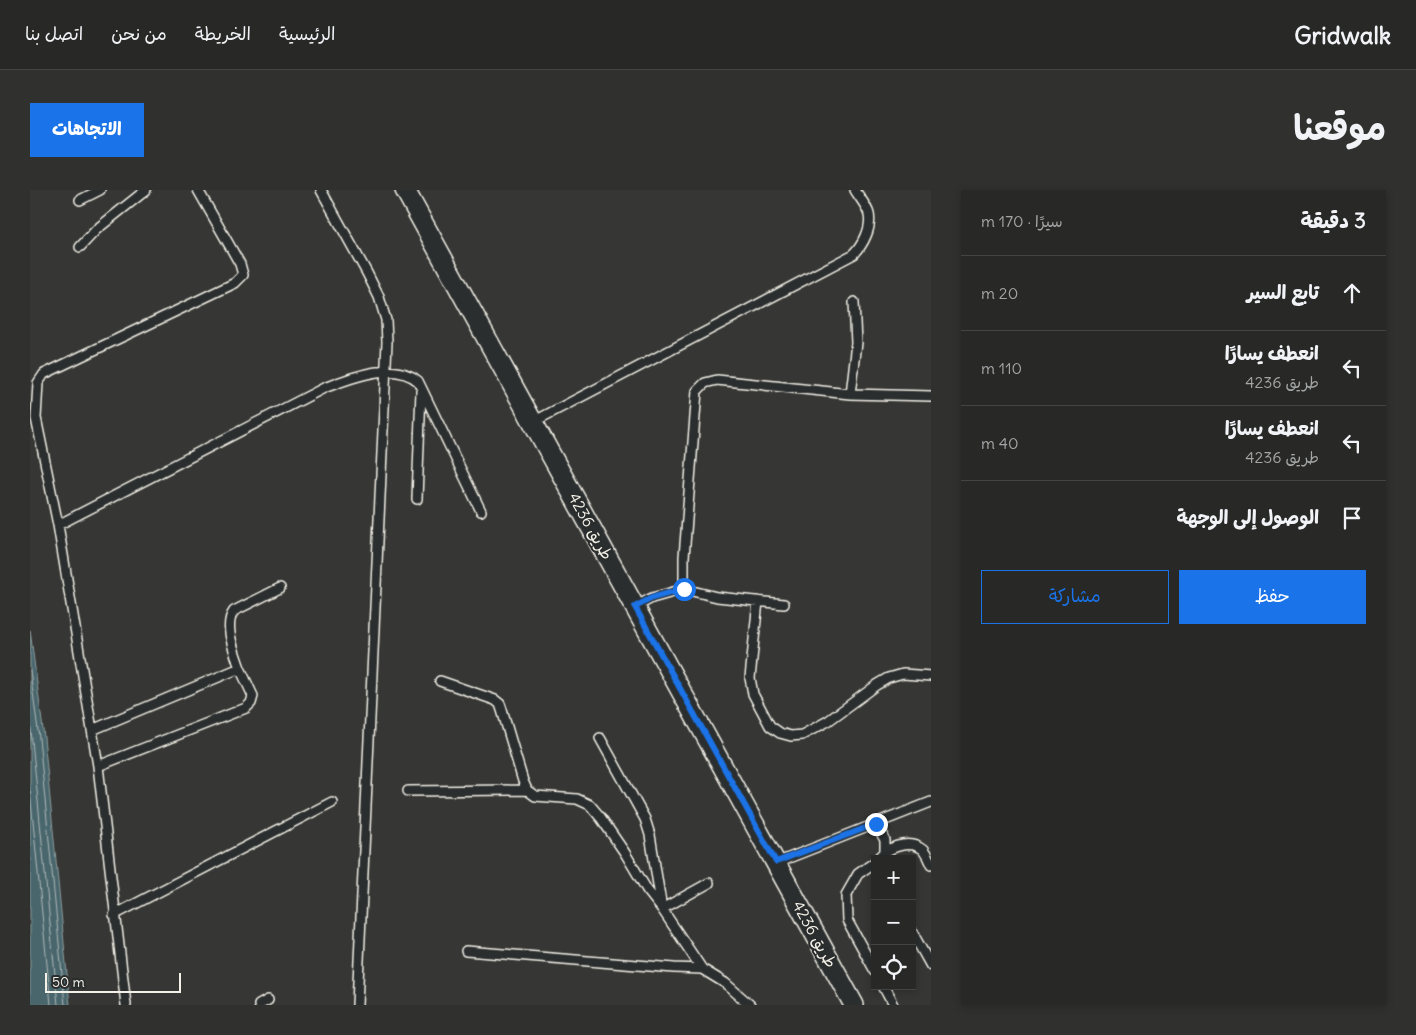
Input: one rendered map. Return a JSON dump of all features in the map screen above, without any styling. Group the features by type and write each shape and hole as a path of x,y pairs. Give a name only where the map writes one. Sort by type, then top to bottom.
{"street":[{"name":"طريق 4236","path":"405,190 854,1005"}],"lane":[{"path":"80,200 100,190"},
{"path":"80,247 97,229 146,190"},
{"path":"126,1005 98,766 58,525 36,418 38,383 44,374 236,283 243,275 240,264 198,190"},
{"path":"321,190 379,297 386,320 387,342 357,1005"},
{"path":"533,422 854,254 862,247 869,225 869,214 855,190"},
{"path":"850,394 856,342 854,302"},
{"path":"58,525 324,388 358,376 386,371 412,376 418,381 481,512"},
{"path":"684,589 684,557 696,391 705,383 717,380 850,394 931,396"},
{"path":"417,500 421,388"},
{"path":"98,766 246,708 253,696 240,668 229,624 230,616 234,611 280,588"},
{"path":"635,607 652,598 684,589 718,597 784,604"},
{"path":"758,601 750,678 753,694 770,726 780,733 791,736 802,735 828,721 889,678 903,674 931,676"},
{"path":"92,730 240,668"},
{"path":"440,681 495,700 500,704 522,781 527,790 535,796 577,798 590,805 625,853 646,890 662,909 702,969 725,983 750,1005"},
{"path":"600,738 644,819 650,835 662,909"},
{"path":"408,791 527,790"},
{"path":"114,915 332,802"},
{"path":"776,862 931,802"},
{"path":"876,824 885,840 885,852"},
{"path":"882,855 894,846 905,844 924,851 931,865"},
{"path":"871,865 858,874 846,895 847,920 871,964"},
{"path":"662,909 709,883"},
{"path":"916,939 931,966"},
{"path":"466,951 702,969"},
{"path":"885,990 893,1005"}],"water":[{"path":"30,630 44,737 70,1005 30,1005"}],"route":[{"path":"684,589 652,598 635,607 776,862 876,824"}]}
